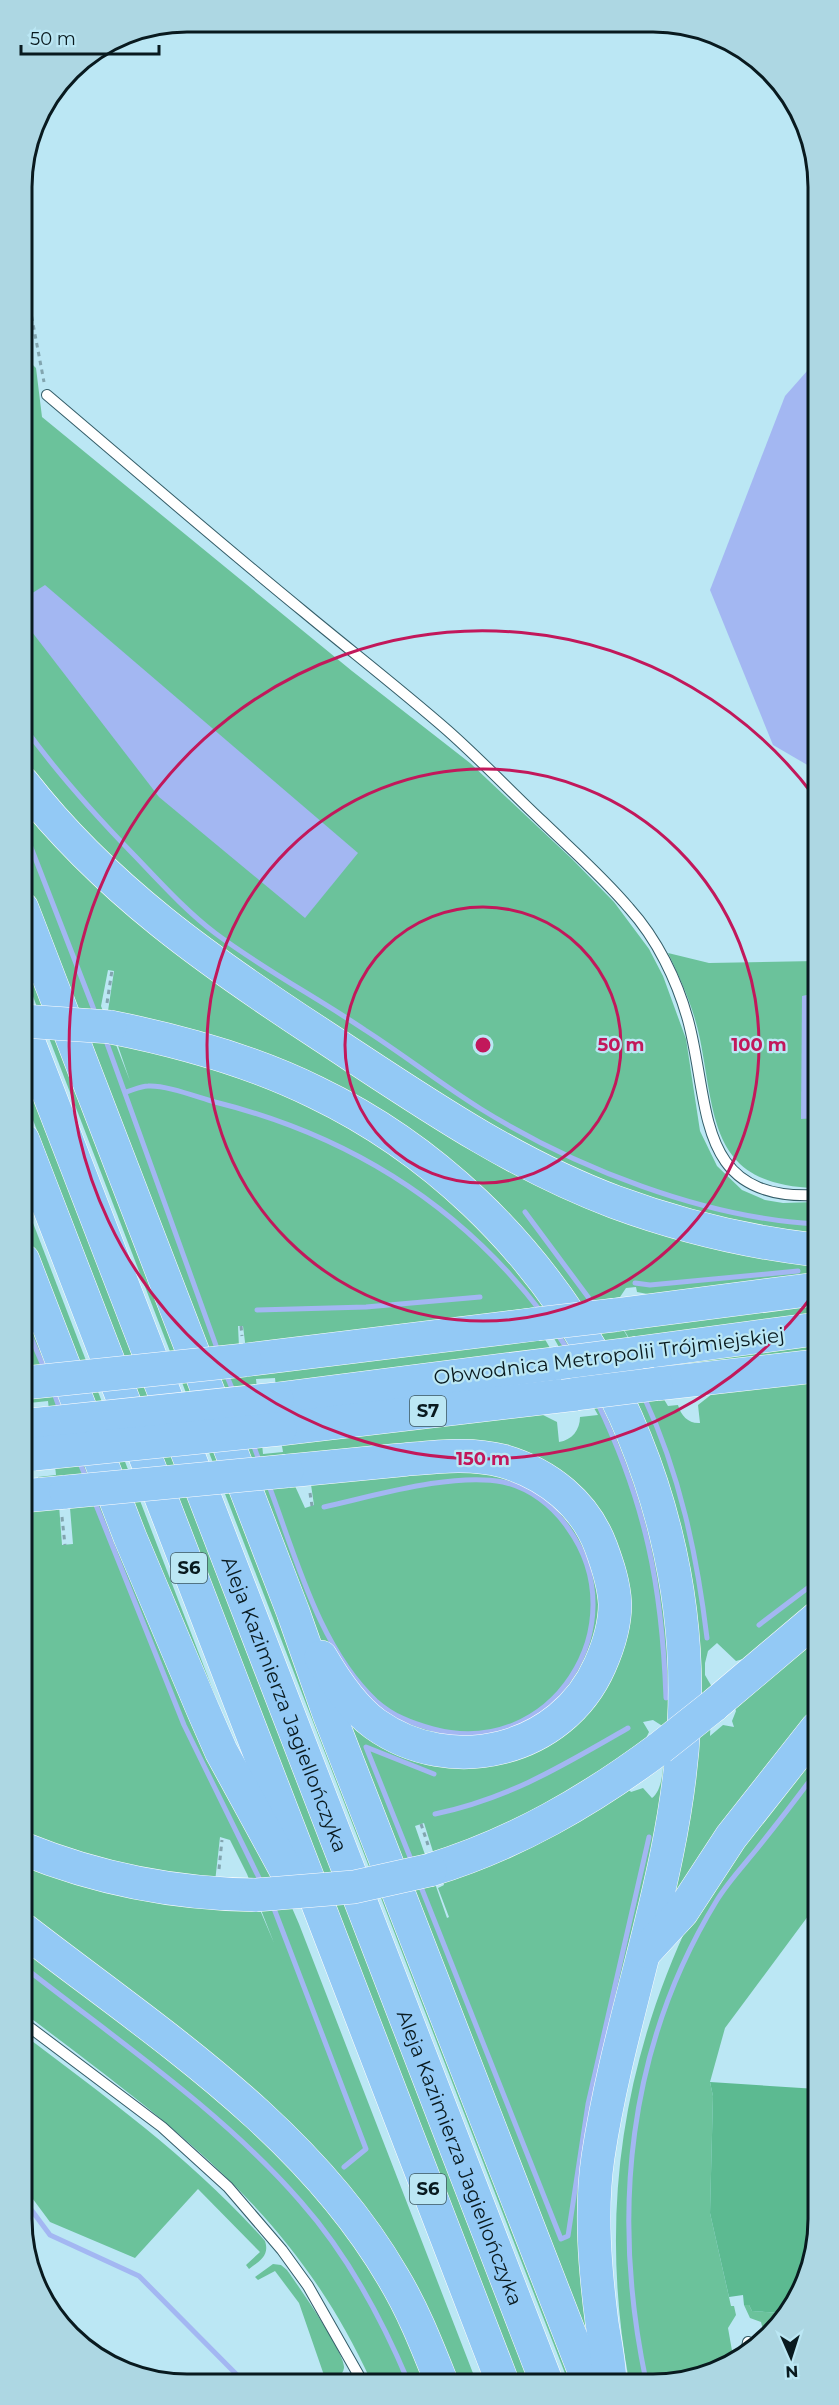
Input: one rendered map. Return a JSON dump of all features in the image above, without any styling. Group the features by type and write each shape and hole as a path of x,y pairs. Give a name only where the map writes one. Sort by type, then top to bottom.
{"highway":[{"path":"32,794 105,874 170,931 262,996 468,1129 561,1179 637,1210 704,1230 764,1243 807,1249"},
{"path":"32,934 293,1612 333,1725 585,2374"},
{"path":"32,1021 108,1017 255,1066 318,1093 373,1124 417,1155 468,1197 528,1260 588,1343 626,1417 652,1482 671,1554 682,1629 685,1694 682,1759 667,1853 611,2090 598,2161 596,2241 609,2374"},
{"name":"Aleja Kazimierza Jagiellończyka","path":"32,1053 543,2374"},
{"name":"Aleja Kazimierza Jagiellończyka","path":"32,1163 499,2374"},
{"path":"32,1283 130,1537 207,1720 355,1997"},
{"path":"32,1382 245,1360 807,1290"},
{"name":"Obwodnica Metropolii Trójmiejskiej","path":"279,1414 559,1363 807,1330"},
{"name":"Obwodnica Metropolii Trójmiejskiej","path":"32,1440 279,1414 576,1394 807,1367"},
{"path":"32,1497 64,1500 287,1470 471,1455 526,1469 569,1496 596,1532 610,1570 615,1605 608,1647 593,1682 563,1718 530,1739 491,1752 455,1753 415,1745 374,1723 340,1689 293,1612"},
{"path":"32,1853 69,1866 142,1884 200,1892 256,1895 354,1887 430,1861 479,1854 560,1815 660,1748 713,1707 807,1626"},
{"path":"643,1955 682,1912 731,1837 807,1740"},
{"path":"32,1936 218,2080 304,2158 353,2218 393,2277 438,2374"}],"lane":[{"path":"47,395 236,556 448,731 604,880 647,930 670,973 688,1019 706,1116 718,1152 740,1177 759,1189 789,1196 808,1195"},
{"path":"32,2029 162,2127 228,2187 282,2250 308,2286 358,2374"}],"path":[{"path":"32,318 47,395"},
{"path":"108,1017 112,970"},
{"path":"64,1500 64,1545"},
{"path":"422,1824 430,1861"},
{"path":"218,1877 222,1840"}],"green space":[{"path":"32,364 36,368 42,417 352,671 470,763 614,902 649,949 663,976 686,1039 700,1131 717,1166 742,1190 765,1200 783,1203 808,1202 807,1234 713,1217 633,1192 560,1162 481,1119 283,992 161,904 90,838 32,768"},
{"path":"32,811 56,839 127,907 202,966 325,1051 486,1152 542,1182 641,1223 710,1243 807,1260 807,1280 654,1299 653,1295 637,1292 636,1287 626,1288 620,1297 606,1299 668,1406 678,1405 683,1416 689,1421 700,1423 698,1405 712,1394 807,1383 807,1613 753,1660 750,1657 736,1661 717,1643 708,1651 705,1663 705,1675 712,1687 710,1736 723,1725 734,1727 732,1721 735,1708 807,1646 807,1730 726,1834 671,1915 669,1912 693,1793 699,1733 700,1672 685,1546 649,1430 596,1326 526,1233 440,1154 341,1090 230,1042 108,1011 114,971 108,970 101,1006 130,1081 115,1037 240,1071 353,1125 453,1198 536,1287 602,1389 647,1504 671,1627 671,1757 658,1839 609,2042 595,2119 589,2189 588,2260 599,2366 597,2370 592,2367 340,1713 343,1709 373,1735 393,1748 449,1765 502,1761 549,1740 588,1706 614,1662 626,1611 619,1559 592,1507 574,1488 554,1471 506,1450 477,1445 448,1445 285,1464 305,1508 314,1505 310,1478 426,1463 473,1463 495,1467 524,1477 550,1492 573,1513 582,1525 590,1538 605,1589 601,1638 583,1680 552,1715 513,1738 468,1747 420,1740 374,1713 345,1681 321,1642 32,902","holes":["536,1307 598,1415 580,1417 577,1430 571,1437 559,1442 557,1422 541,1414 281,1440 283,1452 263,1454 256,1379 275,1378 276,1388 550,1348 539,1329 275,1362 275,1367 249,1370 239,1347 238,1326 243,1326 246,1350 501,1318 500,1312","653,1720 664,1727 662,1776 657,1793 652,1798 643,1788 631,1792 629,1790 584,1818 516,1854 443,1882 444,1885 438,1888 449,1917 447,1918 415,1826 424,1823 435,1858 491,1836 545,1810 647,1747 644,1742 649,1732 643,1722"]},
{"path":"668,953 709,963 808,961 808,1187 782,1184 756,1175 737,1161 725,1143 716,1121 700,1039 682,984"},
{"path":"32,963 578,2374 565,2374 32,994"},
{"path":"32,1094 526,2374 516,2374 32,1117"},
{"path":"32,1220 243,1768 202,1692 32,1252"},
{"path":"807,1296 807,1314 629,1338 618,1320"},
{"path":"32,1309 299,1924 473,2374 452,2374 395,2260 32,1923 32,1867 260,1910 274,1943 247,1874 230,1840 220,1837 215,1882 185,1880 32,1839 32,1507 59,1505 62,1545 73,1544 70,1508 39,1486 38,1477 56,1475 48,1401 32,1403"},
{"path":"807,1341 807,1356 648,1373 643,1363"},
{"path":"807,1757 807,1917 725,2028 710,2082 713,2096 710,2213 731,2306 734,2306 736,2315 728,2328 732,2352 683,2371 628,2374 620,2320 616,2260 617,2201 623,2143 633,2085 648,2028 668,1972 692,1916"},
{"path":"32,1955 190,2077 268,2146 304,2183 338,2223 364,2260 387,2299 424,2374 367,2374 340,2320 304,2266 265,2218 223,2174 177,2132 32,2019"},
{"path":"32,2041 150,2132 209,2184 265,2241 266,2251 263,2258 249,2269 246,2265 260,2252 198,2189 135,2258 50,2222 32,2198"},
{"path":"710,2082 807,2088 805,2249 796,2278 775,2313 752,2311 749,2305 744,2305 743,2295 729,2297 710,2213 713,2096"},
{"path":"273,2264 281,2265 287,2270 310,2303 343,2360 344,2368 341,2374 324,2374 299,2303 275,2271 258,2280 255,2277"},
{"path":"744,2305 749,2305 752,2311 775,2313 763,2327 761,2322 750,2318"}],"water":[{"path":"808,370 808,765 773,745 710,590 785,396"},
{"path":"45,585 358,853 305,918 159,797 32,632 32,593"},
{"path":"808,995 808,1119 801,1119 802,996"}],"waterway":[{"path":"32,737 90,808 164,886 204,924 252,959 380,1040 481,1109 558,1151 642,1186 686,1201 730,1212 807,1223"},
{"path":"32,850 96,1015"},
{"path":"105,1038 218,1351"},
{"path":"126,1092 140,1087 164,1087 264,1116 310,1133 355,1154 397,1179 437,1207 474,1238 542,1313"},
{"path":"525,1212 594,1305"},
{"path":"635,1283 650,1285 798,1271"},
{"path":"257,1310 366,1307 480,1297"},
{"path":"556,1332 568,1350"},
{"path":"32,1340 45,1370"},
{"path":"226,1374 234,1393"},
{"path":"53,1390 60,1410"},
{"path":"644,1397 668,1455 685,1515 698,1576 707,1638"},
{"path":"597,1402 628,1476 648,1546 660,1619 666,1698"},
{"path":"253,1444 260,1463"},
{"path":"79,1461 87,1480"},
{"path":"268,1483 299,1569 324,1627 339,1655 356,1679 376,1701 389,1711 433,1729 476,1734 514,1725 546,1705 571,1677 587,1643 593,1605 587,1566 568,1528 540,1499 503,1482 461,1480 413,1487 324,1507"},
{"path":"94,1500 184,1725 262,1884"},
{"path":"759,1625 807,1588"},
{"path":"435,1814 512,1790 558,1768 628,1728"},
{"path":"412,1862 366,1747 434,1774"},
{"path":"645,2374 635,2318 630,2256 629,2194 635,2133 646,2073 663,2014 687,1956 717,1900 807,1784"},
{"path":"419,1882 561,2239 568,2236 588,2104 649,1837"},
{"path":"273,1906 366,2149 344,2167"},
{"path":"32,1973 203,2107 238,2137 301,2202 318,2222 362,2287 405,2374"},
{"path":"32,2211 50,2235 139,2276 236,2374"}]}
